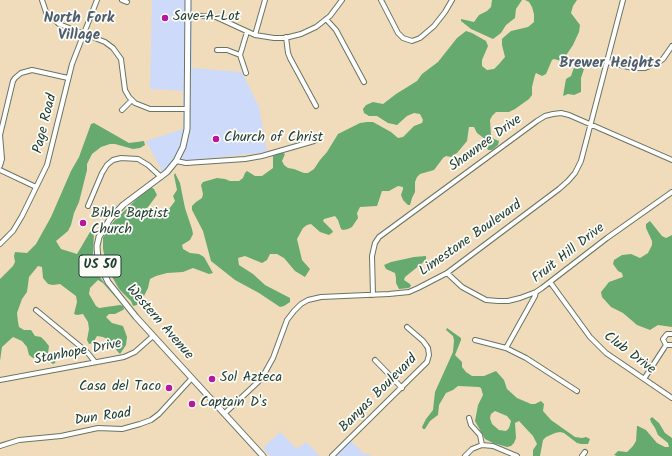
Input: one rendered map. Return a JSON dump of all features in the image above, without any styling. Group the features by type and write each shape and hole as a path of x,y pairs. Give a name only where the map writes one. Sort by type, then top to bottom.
{"main road":[{"name":"Western Avenue","path":"188,0 187,129 183,147 176,161 161,176 123,205 110,219 101,234 97,246 98,260 108,282 136,317 263,456"}],"street":[{"path":"42,0 46,12 54,20 64,26 105,42 116,52 122,64 125,90 132,100 140,106 150,109 187,110"},
{"name":"Page Road","path":"0,244 16,226 50,159 72,64 97,0"},
{"path":"122,0 127,2"},
{"path":"255,35 266,0"},
{"path":"188,15 216,17 255,35 274,38 286,37 305,32 326,19 342,0"},
{"path":"381,0 398,33 403,38 412,41 420,38 434,26 453,0 456,0"},
{"name":"Limestone Boulevard","path":"224,414 258,382 273,358 287,320 301,304 308,300 321,297 409,292 427,284 446,272 568,181 575,173 580,161 623,0"},
{"path":"326,19 336,30 364,82"},
{"path":"246,73 240,55 247,32"},
{"path":"286,37 290,58 316,106"},
{"path":"607,62 633,68 645,68 663,59 672,46"},
{"path":"217,50 227,50 240,55"},
{"path":"0,166 2,159 0,135 15,78 21,72 32,70 68,78"},
{"path":"122,110 132,100"},
{"name":"Shawnee Drive","path":"373,295 371,261 373,249 379,236 545,116 562,113 569,115 672,160"},
{"path":"176,161 186,163 251,158 314,141"},
{"path":"88,206 105,168 110,162 117,158 127,157 138,159 161,176"},
{"path":"0,170 36,187"},
{"name":"Fruit Hill Drive","path":"506,348 536,292 606,238 672,192"},
{"path":"446,272 462,287 486,300 498,302 508,301 536,292"},
{"name":"Club Drive","path":"550,282 594,342 606,353 672,398"},
{"path":"36,310 87,352 95,362"},
{"name":"Banyas Boulevard","path":"332,456 427,362 428,348 423,341 407,327"},
{"path":"666,345 664,342 664,337 667,334 672,334"},
{"name":"Stanhope Drive","path":"0,380 124,357 135,352 153,336"},
{"path":"475,340 506,348 522,356 577,390"},
{"path":"644,379 666,345"},
{"path":"666,345 672,345"},
{"path":"375,360 402,388"},
{"name":"Dun Road","path":"0,446 19,440 61,436 98,428 128,428 155,417 192,378"},
{"path":"469,418 471,425 480,435 482,445"},
{"path":"465,456 472,449 482,445 493,446 517,456"}],"shaded area":[{"path":"152,0 192,0 192,68 242,72 259,107 267,152 183,161 163,173 146,141 183,129 183,91 150,89"},
{"path":"280,432 297,449 306,442 320,456 270,456 263,448"},
{"path":"351,441 364,454 369,454 371,456 336,456"}],"green space":[{"path":"492,0 522,0 516,9 515,18 493,39 471,29 461,21 461,19 474,22 479,15 491,7"},
{"path":"525,0 577,0 571,13 580,25 579,32 573,45 563,60 552,60 546,74 542,76 536,73 532,87 532,95 529,99 509,112 496,112 492,116 490,120 491,136 499,141 498,145 492,150 488,150 485,139 477,133 474,127 469,127 467,141 457,153 451,157 446,156 434,170 420,174 417,177 415,182 415,192 410,205 403,200 401,195 403,187 398,186 389,191 382,191 377,206 360,207 357,213 358,218 352,227 348,229 341,229 335,216 324,219 323,221 333,232 329,235 320,232 311,224 307,225 303,228 297,239 302,260 310,269 305,277 295,271 284,258 277,254 270,254 267,260 262,263 245,256 238,258 239,265 253,274 265,285 290,298 290,302 284,306 280,307 259,293 235,280 211,261 203,231 192,210 192,206 202,198 203,194 201,185 203,182 217,178 230,181 239,181 243,178 247,171 255,176 262,176 273,168 273,156 281,152 285,154 282,161 284,165 288,168 308,173 314,169 338,134 360,123 373,122 391,132 398,138 403,137 414,126 422,123 423,120 420,114 414,113 407,116 397,125 388,123 377,116 369,116 364,113 363,109 366,105 373,102 383,104 417,81 422,74 438,62 457,38 466,31 486,41 488,46 482,60 482,66 487,70 494,69 505,57 502,39 511,31 528,27 534,22 532,7 529,2"},
{"path":"583,60 585,66 581,78 581,92 574,95 568,94 563,96 566,79 571,76 576,62"},
{"path":"94,123 129,143 144,141 145,145 140,148 133,149 110,144 101,147 92,154 87,164 87,170 79,202 71,225 68,231 56,241 61,249 77,254 90,232 94,230 93,256 96,268 99,276 116,298 103,283 98,280 90,288 89,294 96,306 99,308 120,305 123,306 123,310 115,314 109,314 106,317 112,323 123,326 127,337 126,345 120,354 111,345 107,345 107,339 103,337 97,336 93,343 89,344 87,340 89,329 88,322 83,314 74,314 77,302 76,296 60,284 48,284 43,278 42,267 38,266 29,277 27,292 22,299 17,313 18,322 19,327 24,330 31,330 35,336 41,337 45,341 49,346 48,353 56,360 55,363 53,364 45,358 33,358 29,355 27,347 22,341 13,337 2,347 0,361 0,279 13,266 15,262 15,252 27,253 36,244 51,217 71,171 79,157 91,124"},
{"path":"175,173 180,183 185,208 193,234 190,240 182,245 183,249 190,253 199,254 204,257 213,273 209,274 193,268 183,272 167,273 156,276 150,279 144,296 137,305 133,306 131,301 119,289 107,268 103,249 103,238 108,228 116,219 148,188 151,187 154,189 157,195 142,212 142,214 153,212 163,215 166,213 175,201 173,196 177,190 174,175"},
{"path":"650,221 662,236 666,238 672,235 672,327 658,325 650,330 637,325 623,313 611,307 602,297 601,292 609,282 623,277 622,273 618,271 613,264 614,260 622,255 631,254 640,258 648,253 652,245 652,241 646,228 646,224"},
{"path":"426,256 426,260 405,277 404,280 411,286 409,288 399,289 396,283 395,273 386,269 384,265 414,257"},
{"path":"447,328 461,338 455,355 462,362 462,367 466,372 472,376 484,376 496,371 504,380 507,389 517,398 531,404 541,401 544,404 543,411 551,420 575,437 586,437 590,439 588,444 577,443 564,433 555,433 543,440 540,456 533,456 533,450 537,444 533,436 519,421 515,423 516,438 511,446 507,447 485,439 475,421 478,405 483,395 481,388 479,387 458,386 446,393 439,405 438,415 430,421 425,429 423,429 422,427 426,419 433,410 435,392 453,352 453,336 446,330","holes":["495,411 507,416 511,421 509,428 506,431 499,430 492,424 490,418 491,414"]},
{"path":"652,417 659,423 665,433 672,438 672,456 614,455 618,451 627,452 633,446 636,441 637,426 646,430 657,443 665,447 669,447 668,443 658,435 650,419"}],"place":[{"name":"Save-A-Lot","path":"165,18"},
{"name":"Church of Christ","path":"216,139"},
{"name":"Bible Baptist Church","path":"83,223"},
{"name":"Sol Azteca","path":"212,379"},
{"name":"Casa del Taco","path":"169,388"},
{"name":"Captain D's","path":"192,404"}],"district":[{"name":"North Fork Village","path":"79,28"},
{"name":"Brewer Heights","path":"610,64"}]}
